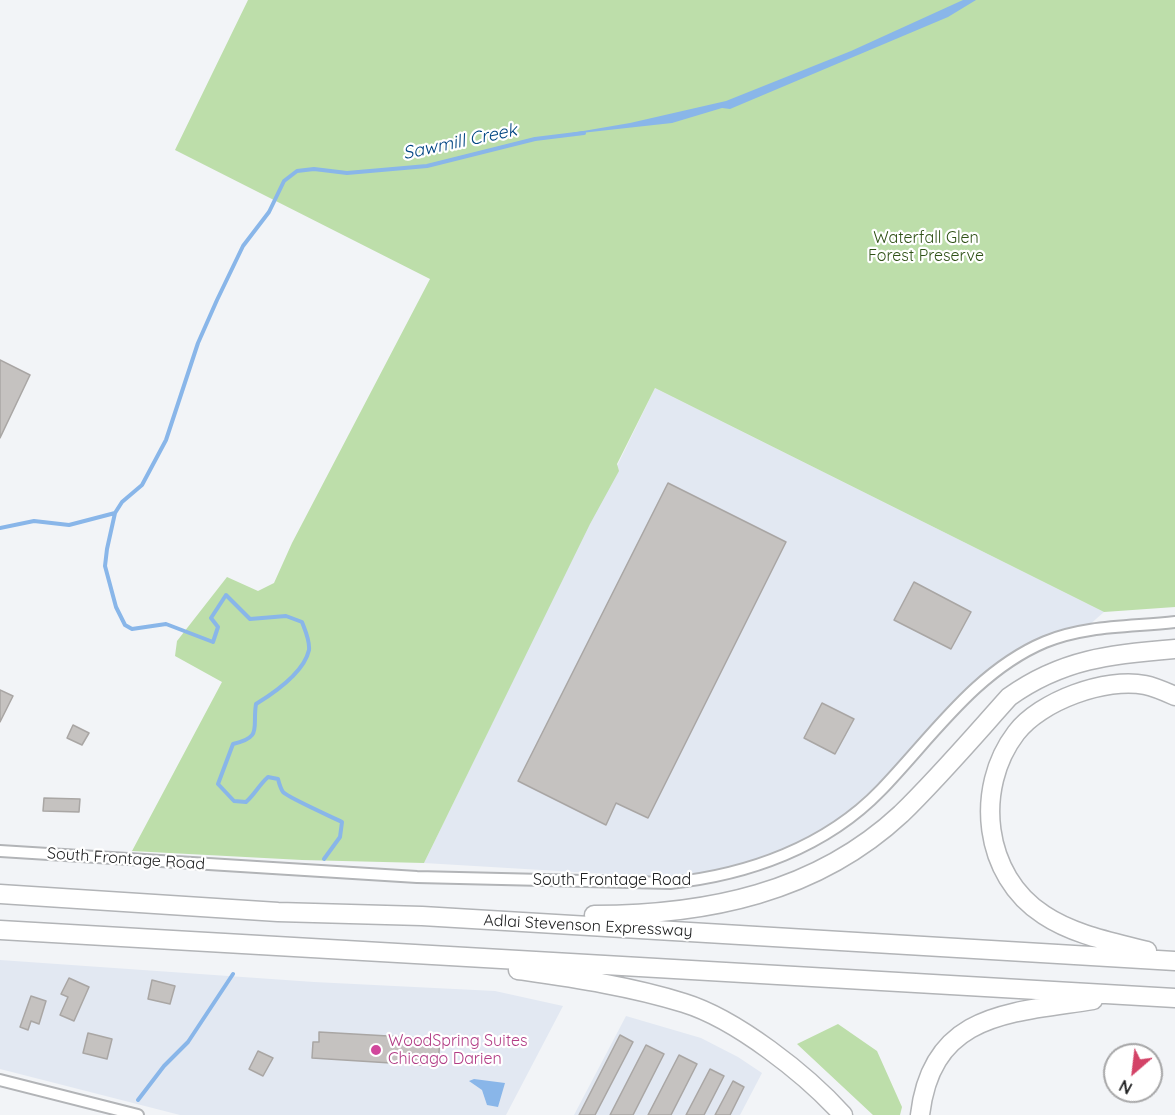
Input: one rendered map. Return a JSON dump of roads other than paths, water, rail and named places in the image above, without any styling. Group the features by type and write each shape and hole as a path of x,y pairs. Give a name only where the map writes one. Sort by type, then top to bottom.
{"highway":[{"path":"422,916 646,915 687,911 776,891 837,861 900,814 1009,697 1028,683 1086,659 1175,649"},
{"path":"1175,696 1144,685 1101,687 1054,703 1034,716 1017,732 1001,758 992,785 991,825 998,864 1021,895 1042,915 1091,936 1175,960"},
{"name":"Adlai Stevenson Expressway","path":"0,894 278,912 422,916 1175,960"},
{"path":"0,930 1175,998"},
{"path":"370,950 562,976 686,1003 763,1045 814,1085 843,1115"},
{"path":"920,1115 933,1065 959,1034 1004,1014 1132,994"}],"street":[{"name":"South Frontage Road","path":"0,851 417,877 670,883 705,880 771,862 831,831 880,791 973,691 1010,661 1046,642 1082,632 1175,622"},
{"path":"0,1080 138,1115"}],"water":[{"path":"963,0 976,0 948,17 730,109 722,108 672,123 554,136 630,123 726,101 851,51"},
{"path":"474,1079 505,1083 498,1107 487,1105 482,1090 469,1081"}],"waterway":[{"path":"324,859 340,837 342,822 286,795 278,779 268,777 246,802 234,801 218,784 233,744 252,735 256,704 295,674 306,658 309,643 302,622 286,616 250,619 226,595 211,618 218,627 213,642 166,624 132,629 125,625 116,607 105,566 115,513 122,502 142,485 166,440 198,343 217,300 243,246 269,212 284,181 297,171 314,169 347,173 427,166 535,139 584,133"},
{"name":"Sawmill Creek","path":"0,528 34,521 69,525 115,513"},
{"path":"138,1100 164,1066 188,1042 233,974"}],"place":[{"name":"WoodSpring Suites Chicago Darien","path":"376,1050"}],"park label":[{"name":"Waterfall Glen Forest Preserve","path":"926,247"}]}
